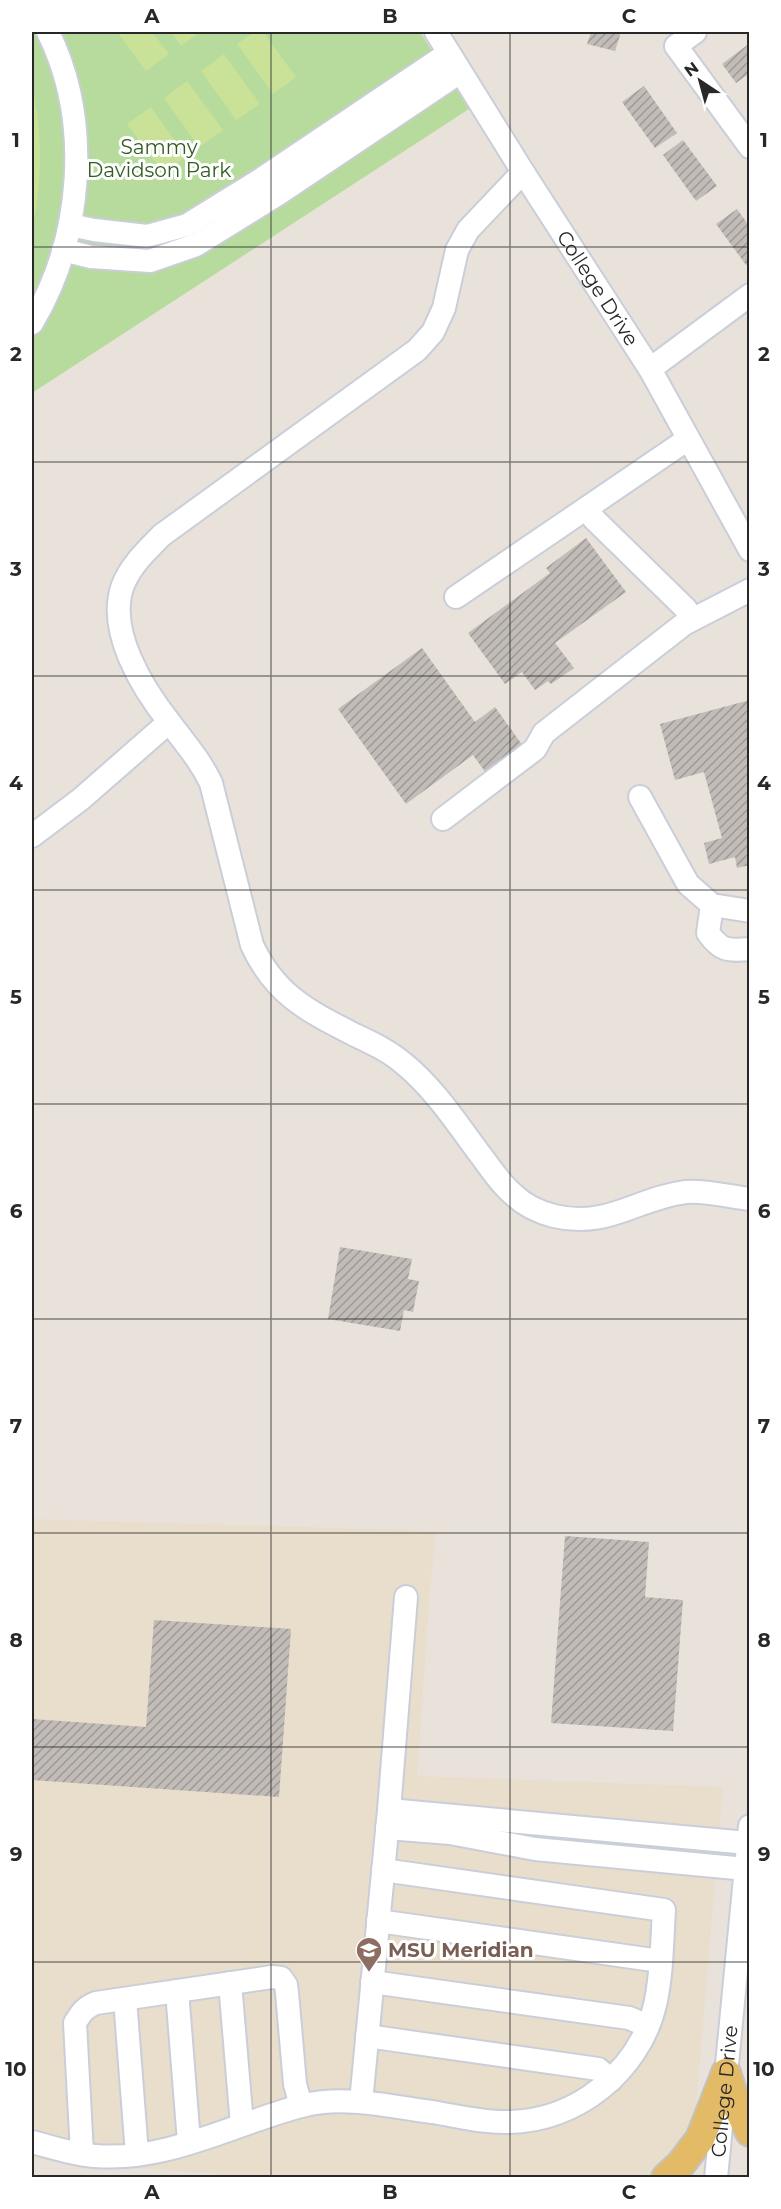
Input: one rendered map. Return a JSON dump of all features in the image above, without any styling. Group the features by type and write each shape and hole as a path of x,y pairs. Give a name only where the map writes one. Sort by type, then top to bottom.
{"main road":[{"path":"726,2073 737,2106 750,2132"},
{"path":"666,2178 681,2164 700,2139 726,2073"}],"street":[{"path":"32,323 55,275 70,225 74,198 76,157 73,117 65,77 48,32"},
{"name":"College Drive","path":"436,32 650,369 750,550"},
{"path":"695,32 676,46 750,147"},
{"path":"70,225 147,236 187,225 454,62"},
{"path":"63,250 91,257 150,261 196,245 275,196 454,62"},
{"path":"523,172 468,230 457,250 444,308 433,332 417,350 162,535 133,567 123,585 119,603 119,623 124,645 134,665 169,722 197,757 211,783 252,945 272,979 290,996 311,1013 380,1047 402,1062 456,1122 513,1195 531,1208 574,1220 600,1219 661,1197 688,1192 750,1199"},
{"path":"650,369 750,295"},
{"path":"456,597 688,439"},
{"path":"587,508 594,519 685,608 693,619"},
{"path":"443,819 535,749 544,733 693,619 750,590"},
{"path":"32,836 81,799 169,722"},
{"path":"640,797 688,884 712,905 750,911"},
{"path":"712,905 708,933 715,943 728,951 750,949"},
{"path":"361,2102 406,1597"},
{"path":"388,1819 749,1834"},
{"path":"388,1819 535,1849 746,1869"},
{"name":"College Drive","path":"716,2178 726,2073 740,2018 749,1834"},
{"path":"32,2142 82,2154 113,2157 137,2154 169,2149 315,2102 346,2100 498,2122 524,2121 550,2116 574,2106 597,2092 611,2080 633,2054 648,2026 658,1992 664,1910 383,1870"},
{"path":"378,1921 660,1961"},
{"path":"82,2154 75,2023 80,2013 96,2003 272,1977 281,1978 286,1985 295,2084 301,2106"},
{"path":"372,1982 629,2018 648,2026"},
{"path":"230,1983 242,2125"},
{"path":"177,1991 189,2142"},
{"path":"125,1999 137,2154"},
{"path":"367,2036 598,2069 611,2080"}],"shaded area":[{"name":"MSU Meridian","path":"32,1519 436,1531 417,1776 723,1787 690,2177 262,2178 32,2159"}],"green space":[{"name":"Sammy Davidson Park","path":"32,32 420,32 469,109 32,393"},
{"path":"117,32 152,32 169,54 146,71"},
{"path":"171,32 200,32 181,46"},
{"path":"255,32 263,32 296,77 273,94 237,44"},
{"path":"224,54 260,104 236,120 201,71"},
{"path":"187,81 223,130 199,147 164,98"},
{"path":"32,85 38,122 40,158 38,195 32,231"},
{"path":"151,107 186,157 163,173 127,124"}],"building":[{"path":"591,32 621,32 615,51 587,44"},
{"path":"750,43 750,73 736,83 722,64"},
{"path":"644,86 677,133 655,148 622,102"},
{"path":"683,140 717,186 696,201 663,155"},
{"path":"737,209 750,227 750,263 746,265 716,224"},
{"path":"586,538 626,592 555,643 574,668 551,684 548,681 535,690 522,672 505,684 468,633 550,573 546,568"},
{"path":"422,648 475,722 495,707 523,746 486,773 473,755 406,804 338,709"},
{"path":"750,700 750,865 737,868 735,857 709,864 704,843 722,838 704,772 675,780 660,724"},
{"path":"340,1247 412,1259 408,1279 419,1281 413,1312 404,1310 400,1331 328,1319"},
{"path":"565,1536 649,1542 645,1597 683,1600 673,1731 551,1723"},
{"path":"154,1620 291,1629 279,1797 32,1780 32,1719 146,1727"}],"place":[{"name":"MSU Meridian","path":"369,1973"}]}
